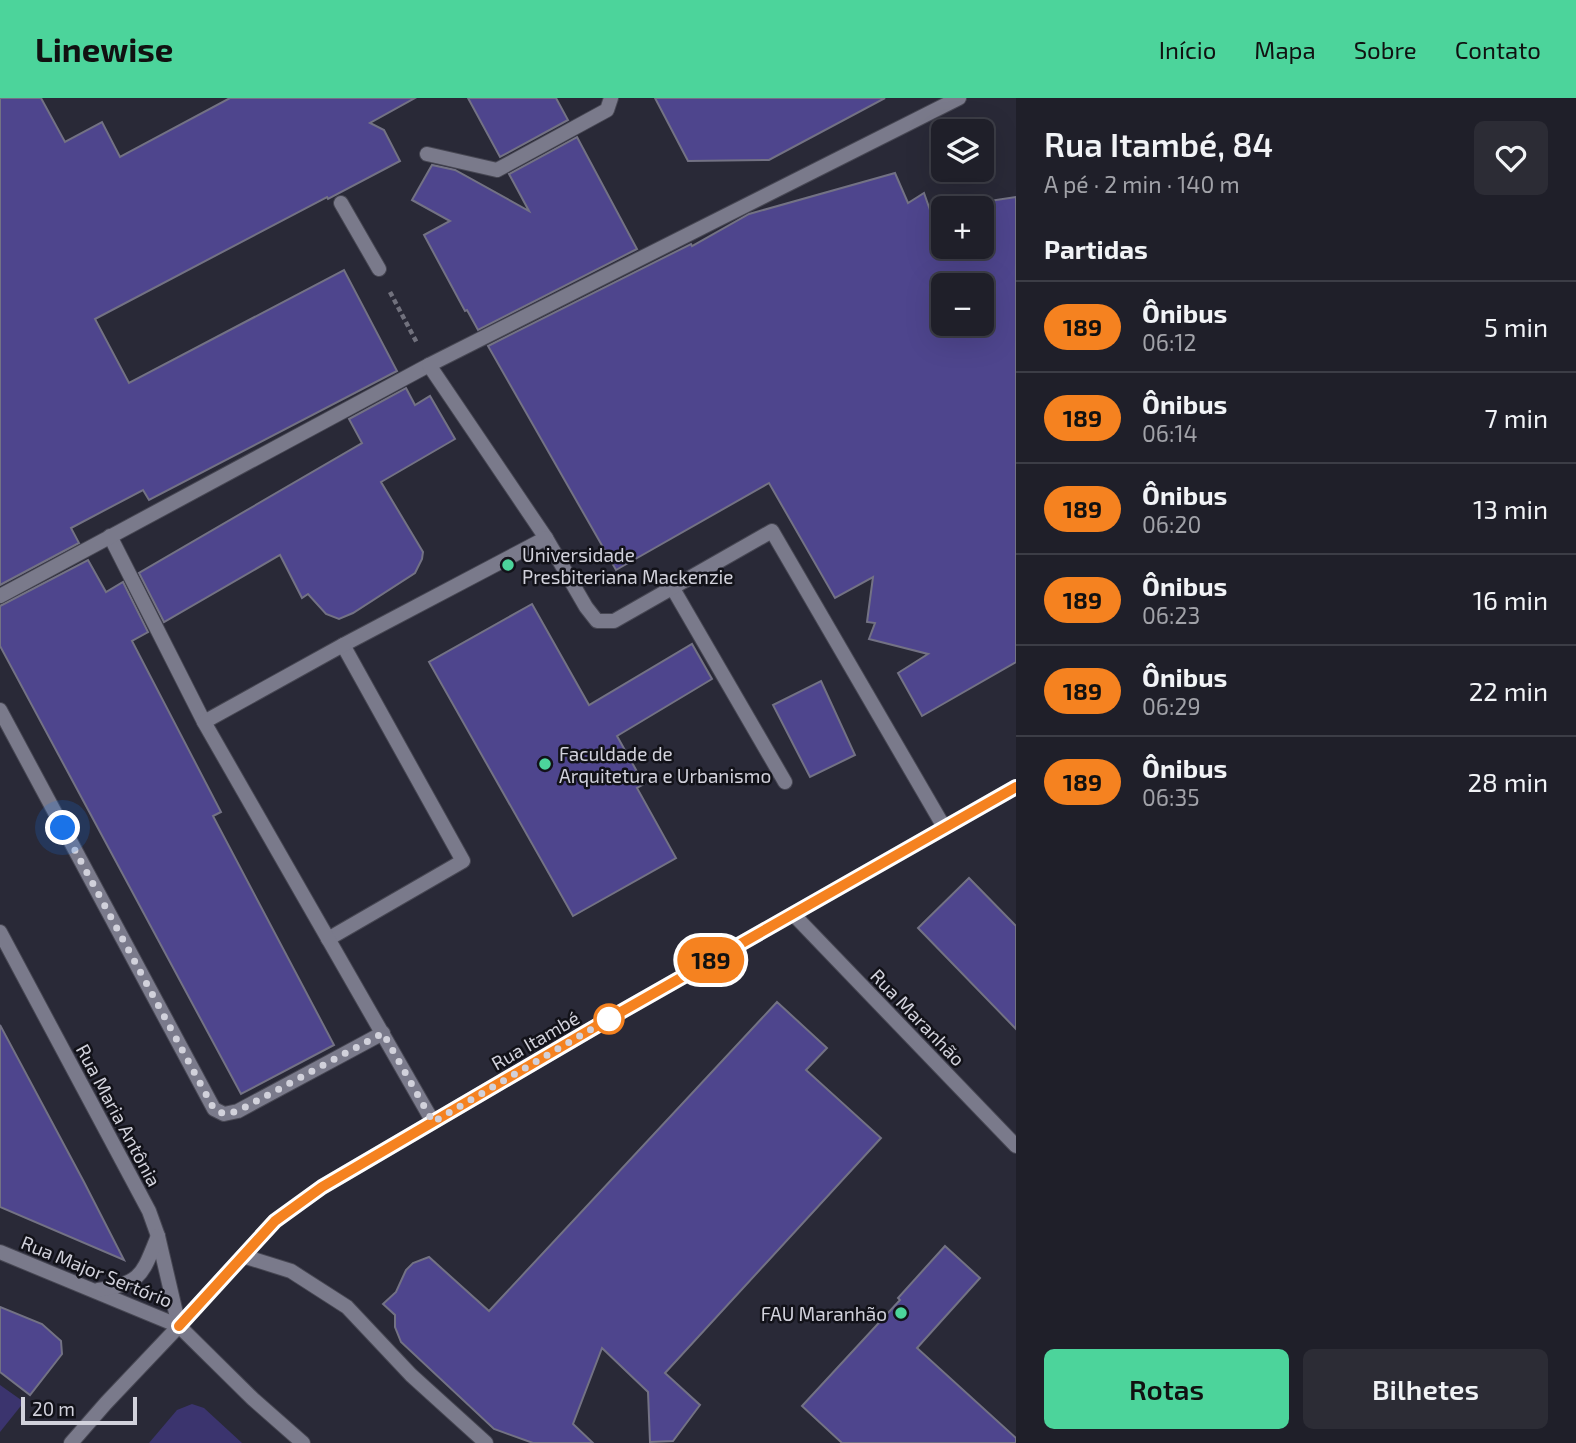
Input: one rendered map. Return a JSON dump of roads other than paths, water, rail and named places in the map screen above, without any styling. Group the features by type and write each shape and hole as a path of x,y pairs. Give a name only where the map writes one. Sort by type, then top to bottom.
{"street":[{"path":"427,154 497,170 607,110 611,98"},
{"path":"0,596 429,365 959,98"},
{"path":"341,203 379,269"},
{"path":"429,365 546,538 597,621 614,621 772,531 944,827"},
{"path":"110,536 204,722 433,1122"},
{"path":"204,722 546,538"},
{"path":"672,587 785,782"},
{"path":"328,939 463,861 343,645"},
{"path":"0,710 214,1109 224,1114 238,1111 383,1033"},
{"name":"Rua Itambé","path":"71,1443 275,1221 322,1187 1016,787"},
{"name":"Rua Maranhão","path":"793,914 1016,1146"},
{"name":"Rua Maria Antônia","path":"0,932 149,1211 159,1236 179,1326"},
{"path":"97,1290 120,1287 143,1273 159,1236"},
{"name":"Rua Major Sertório","path":"0,1252 179,1326"},
{"path":"243,1256 290,1271 347,1307 411,1375 486,1443"},
{"path":"179,1326 303,1443"}],"place":[{"name":"Universidade Presbiteriana Mackenzie","path":"508,565"},
{"name":"Faculdade de Arquitetura e Urbanismo","path":"545,764"},
{"name":"FAU Maranhão","path":"901,1313"}]}
